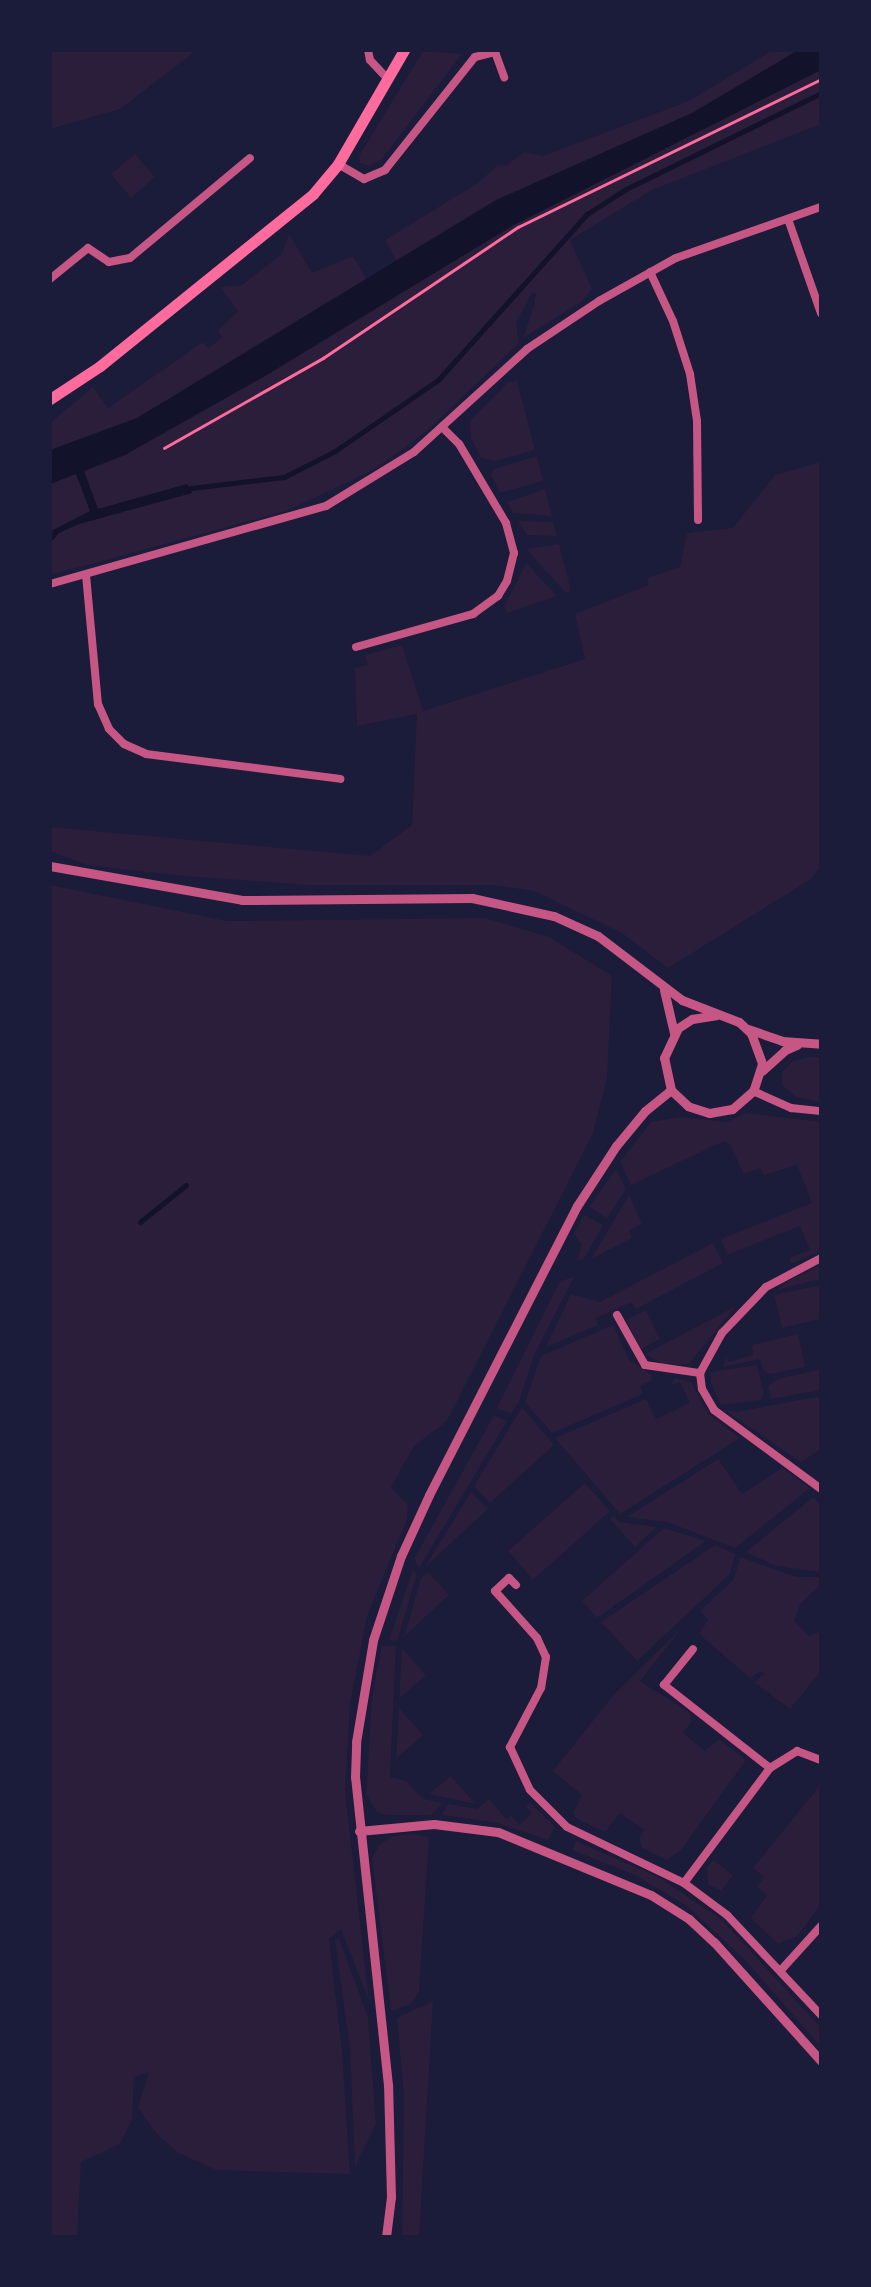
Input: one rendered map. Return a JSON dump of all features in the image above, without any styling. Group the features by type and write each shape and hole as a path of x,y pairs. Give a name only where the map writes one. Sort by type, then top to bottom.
{"main road":[{"path":"50,399 100,366 313,194 338,164 404,50"}],"street":[{"path":"368,50 370,60 386,78"},
{"path":"338,164 364,179 385,170 465,65 495,52 504,77"},
{"path":"50,279 88,248 109,262 130,258 250,158"},
{"path":"50,584 326,506 414,452 527,349 650,272 676,258 821,207"},
{"path":"788,219 821,312"},
{"path":"650,272 690,374 697,421 698,520"},
{"path":"356,647 473,614 498,596 507,581 514,553 506,522 459,444 443,428"},
{"path":"86,575 98,704 109,729 124,744 146,754 340,780"},
{"path":"50,866 242,900 472,898 511,904 598,936 664,988 716,1015 745,1028 802,1044 821,1044"},
{"path":"664,988 674,1021 674,1035 664,1058 671,1090 688,1106 710,1113 732,1109 753,1092 760,1074 785,1050 802,1044"},
{"path":"674,1035 692,1019 716,1015"},
{"path":"745,1028 758,1047 760,1074"},
{"path":"386,2237 391,2197 389,2100 355,1777 358,1723 373,1640 401,1556 584,1193 645,1111 671,1090"},
{"path":"753,1092 791,1108 821,1111"},
{"path":"821,1258 766,1287 722,1333 700,1373 702,1389 714,1410 821,1489"},
{"path":"618,1315 645,1364 700,1373"},
{"path":"516,1585 509,1578 495,1590 537,1638 546,1656 541,1688 510,1747 518,1770 567,1827 684,1883 727,1915 782,1969 821,2015"},
{"path":"693,1649 664,1684 770,1768"},
{"path":"684,1883 770,1768 797,1751 821,1760"},
{"path":"359,1831 434,1824 498,1832 651,1895 714,1942 821,2061"},
{"path":"782,1969 821,1926"}],"path":[{"path":"164,448 324,358 518,227 821,79"}],"shaded area":[{"path":"50,50 197,50 120,109 50,129"},
{"path":"773,50 821,50 821,124 652,190 570,240 592,289 581,302 523,338 534,306 536,293 532,293 516,323 519,343 427,431 375,469 286,511 50,575 50,543 57,535 50,537 50,423 93,387 108,408 203,342 208,348 222,338 218,330 238,311 220,287 242,285 282,254 289,234 312,273 353,256 367,280 398,263 385,240 478,183 498,165 506,166 524,152 543,156 689,101"},
{"path":"798,50 821,50 821,70 512,226 265,376 125,455 84,471 98,509 187,484 192,493 79,524 59,533 50,543 53,530 90,511 76,474 50,484 50,450 137,418 496,200 692,113"},
{"path":"423,51 462,54 381,160 369,166 360,163 359,156"},
{"path":"135,154 155,177 131,198 111,174"},
{"path":"517,381 535,450 495,461 481,458 471,438 470,421 508,382"},
{"path":"537,456 543,481 500,493 491,475 494,469"},
{"path":"821,462 821,865 811,879 668,968 622,933 534,891 492,885 307,885 184,876 87,865 50,851 50,827 370,856 412,825 417,714 357,726 355,668 368,665 365,655 402,645 423,711 585,659 575,614 649,585 647,578 680,567 687,533 733,528 775,475"},
{"path":"545,489 552,516 513,513 507,502"},
{"path":"518,521 553,522 557,536 527,535"},
{"path":"559,544 571,591 566,593 526,549"},
{"path":"526,563 557,596 507,613 504,607"},
{"path":"50,885 227,921 485,918 549,937 612,976 607,1078 593,1133 447,1421 414,1446 391,1487 408,1505 407,1519 367,1616 350,1704 345,1792 369,2001 341,1929 329,1939 342,2050 350,2174 216,2170 177,2152 156,2133 138,2108 149,2072 134,2077 132,2120 120,2144 81,2162 77,2237 50,2237"},
{"path":"821,1057 821,1102 796,1097 782,1085 782,1072 793,1061"},
{"path":"746,1113 821,1122 821,1251 791,1264 789,1258 810,1250 800,1226 727,1255 721,1239 812,1203 797,1165 764,1175 760,1168 744,1174 730,1145 724,1141 631,1185 620,1162 651,1122 681,1117 727,1122"},
{"path":"616,1169 626,1189 607,1218 589,1207"},
{"path":"629,1195 642,1224 629,1230 632,1238 591,1259"},
{"path":"584,1215 603,1225 584,1259 577,1261 582,1245 574,1233"},
{"path":"713,1243 723,1263 636,1309 632,1302 596,1318 598,1325 546,1347 571,1294 600,1302"},
{"path":"821,1265 821,1279 776,1290 788,1281"},
{"path":"574,1277 535,1353 519,1401 511,1414 497,1408 560,1281"},
{"path":"821,1285 821,1319 782,1328 774,1295"},
{"path":"736,1306 688,1365 663,1364 645,1354"},
{"path":"646,1310 660,1339 641,1349 626,1320"},
{"path":"613,1325 629,1360 652,1375 651,1381 640,1386 643,1394 552,1433 525,1402 541,1356"},
{"path":"798,1334 805,1367 770,1374 764,1372 760,1359 723,1367 727,1356 728,1362 753,1355 752,1345"},
{"path":"757,1365 764,1394 761,1400 721,1405 711,1384 711,1372"},
{"path":"821,1369 821,1390 771,1399 768,1386 778,1379"},
{"path":"675,1378 691,1382 708,1414 740,1438 620,1514 555,1438 646,1399 656,1419 690,1403 680,1382 670,1386"},
{"path":"821,1396 821,1449 801,1462 723,1409 736,1412"},
{"path":"522,1407 554,1445 490,1503 474,1486"},
{"path":"494,1415 507,1421 419,1568 414,1559"},
{"path":"718,1459 742,1494 782,1468 810,1488 735,1548 667,1522 627,1517"},
{"path":"585,1483 610,1511 533,1580 508,1551"},
{"path":"471,1492 488,1509 425,1567"},
{"path":"813,1497 821,1505 821,1572 776,1566 746,1552"},
{"path":"614,1516 619,1522 657,1527 635,1547 610,1519"},
{"path":"664,1528 706,1541 597,1618 582,1601"},
{"path":"715,1545 735,1554 730,1574 637,1661 601,1622"},
{"path":"740,1557 796,1577 821,1577 821,1584 800,1604 794,1621 809,1636 821,1631 821,1671 790,1709 754,1682 765,1674 761,1671 750,1678 699,1634 708,1620 700,1611 734,1579"},
{"path":"413,1569 417,1574 397,1641 389,1640"},
{"path":"428,1572 449,1595 404,1637 421,1578"},
{"path":"681,1629 640,1681 690,1713 692,1721 683,1733 705,1751 719,1739 746,1760 681,1850 667,1860 642,1848 639,1838 644,1830 620,1813 605,1832 577,1819 573,1813 582,1795 553,1771 616,1692"},
{"path":"382,1645 396,1646 390,1777 406,1781 423,1799 443,1803 431,1815 386,1815 377,1812 366,1794 372,1696"},
{"path":"402,1648 426,1675 399,1699"},
{"path":"399,1708 423,1735 396,1759"},
{"path":"451,1776 462,1789 476,1804 429,1794"},
{"path":"821,1784 821,1904 797,1936 778,1944 751,1918 767,1895 757,1887 764,1877 753,1868"},
{"path":"489,1799 506,1819 511,1815 519,1825 532,1814 525,1805 531,1804 555,1827 548,1840 498,1823 442,1815 448,1804 477,1809"},
{"path":"393,1836 429,1837 419,1992 411,2004 391,2011 372,1858 380,1844"},
{"path":"576,1841 658,1877 722,1920 821,2028 821,2047 745,1960 687,1906 635,1875 572,1850"},
{"path":"713,1860 733,1875 722,1890 727,1894 708,1884 707,1868"},
{"path":"339,1938 368,2018 376,2124 355,2166 350,2049 335,1940"},
{"path":"433,2001 419,2237 402,2237 404,2096 397,2018"}],"waterway":[{"path":"183,489 284,477 335,451 438,380 587,214 626,189 821,93"},
{"path":"140,1222 186,1185"}]}
